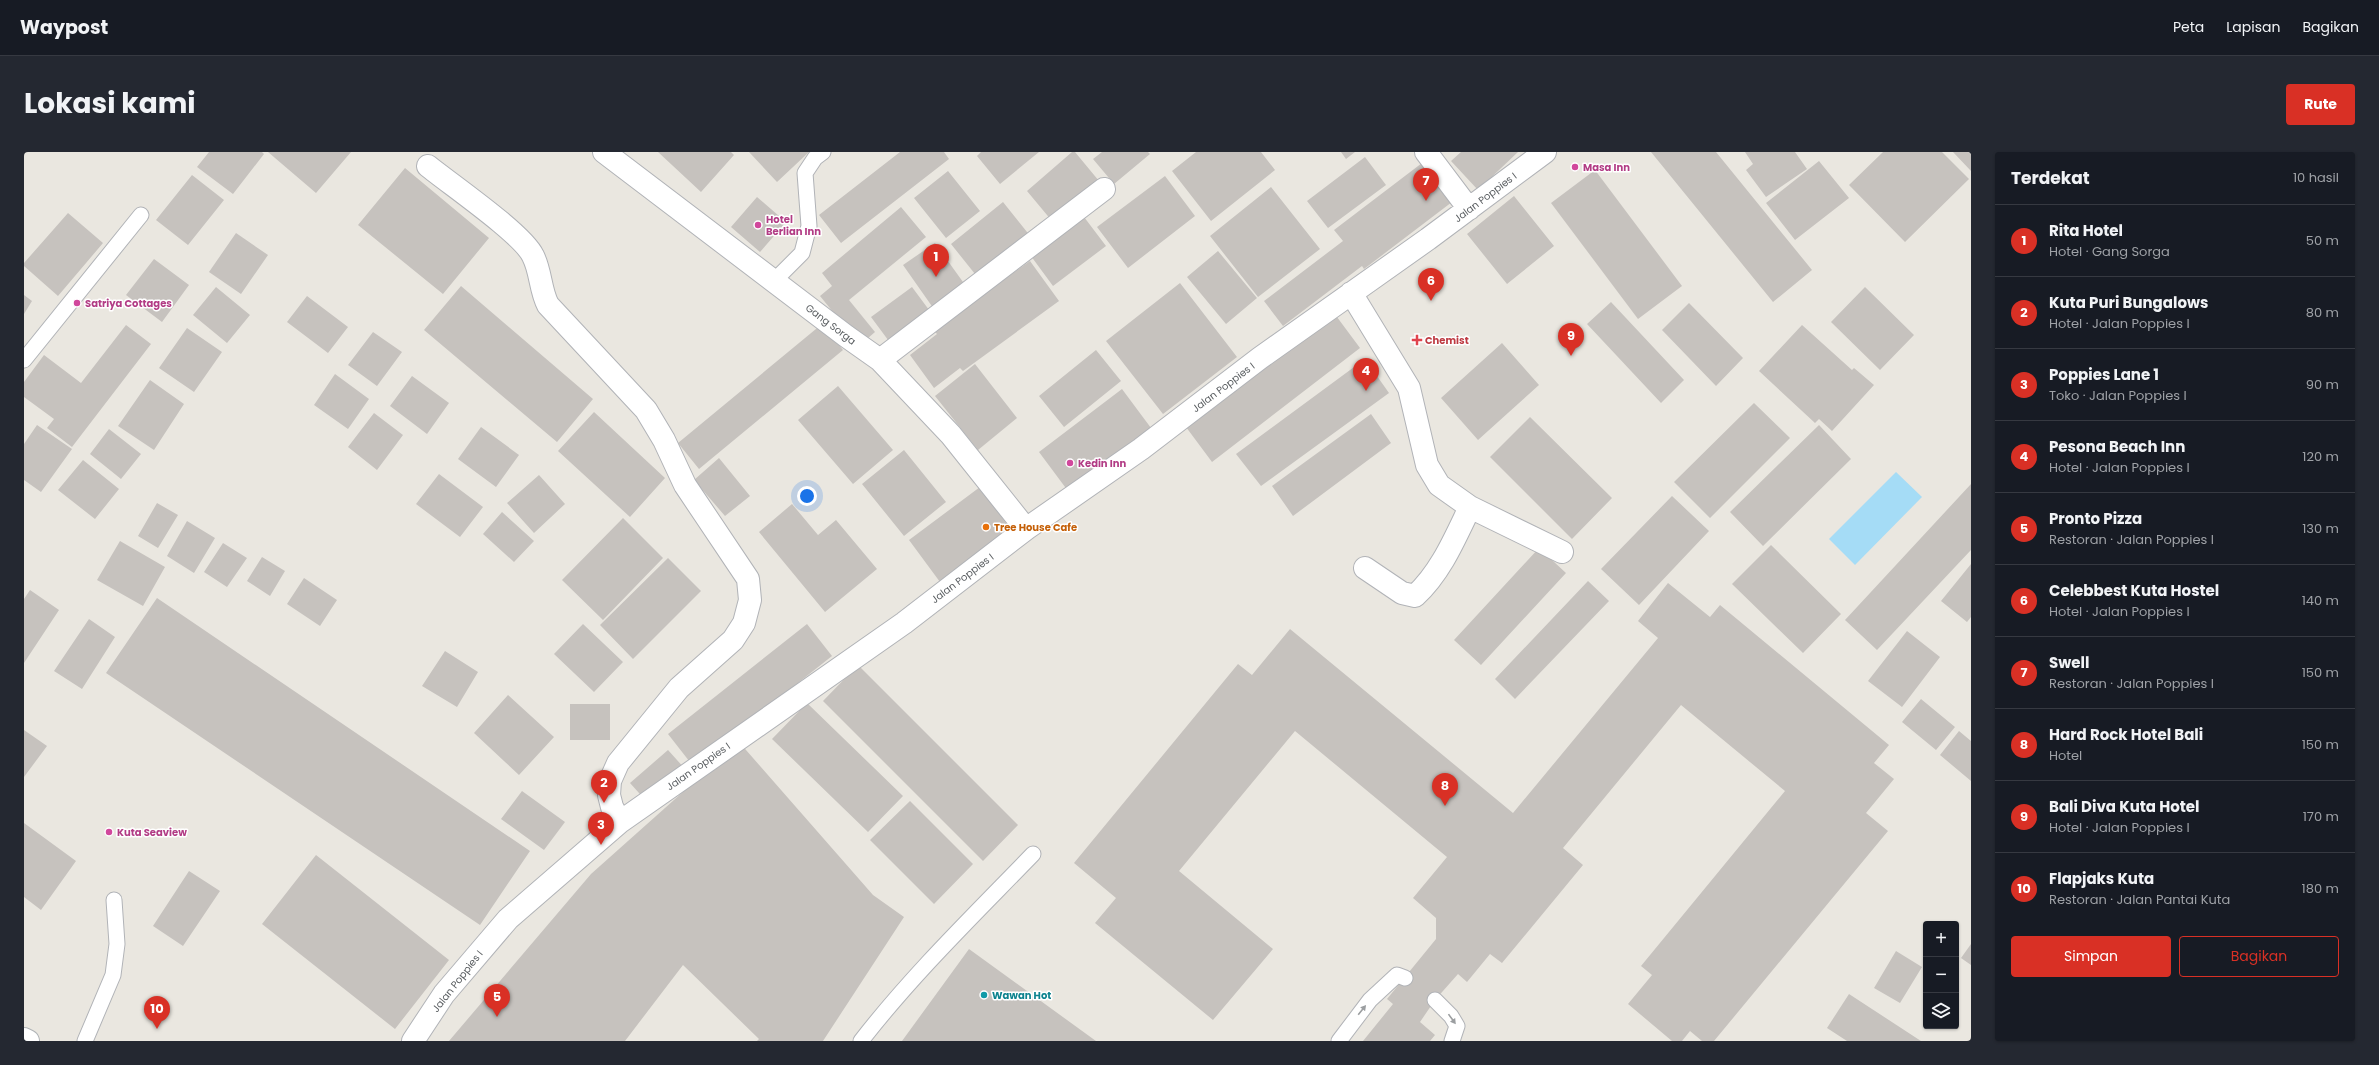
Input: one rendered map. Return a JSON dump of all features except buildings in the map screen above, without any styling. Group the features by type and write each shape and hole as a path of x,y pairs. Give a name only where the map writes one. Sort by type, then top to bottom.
{"street":[{"name":"Gang Sorga","path":"604,152 775,280 846,336 880,360 951,435 1026,529"},
{"path":"1426,152 1469,209"},
{"name":"Jalan Poppies I","path":"413,1041 444,994 508,919 620,822 904,623 1026,529 1141,449 1260,358 1469,209 1545,152"},
{"path":"428,166 519,238 533,256 542,294 548,305 646,410 664,440 685,485 748,579 750,600 744,623 733,640 679,688 618,763 610,781 609,795 612,807 620,822"},
{"path":"880,360 1104,188"},
{"path":"1351,293 1410,388 1427,465 1440,485 1470,507 1562,552"},
{"path":"1365,568 1402,593 1415,596 1426,585 1447,554 1470,507"},
{"path":"24,1038 28,1041"}],"lane":[{"path":"775,280 802,253 808,226 805,174 815,158 823,152"},
{"path":"24,360 141,215"},
{"path":"861,1041 889,1004 1033,854"},
{"path":"85,1041 113,975 117,944 114,900"},
{"path":"1339,1041 1382,987 1397,975 1405,978"},
{"path":"1435,1000 1451,1016 1457,1026 1452,1041"}],"water":[{"path":"1896,472 1922,497 1855,565 1829,539"}],"place":[{"name":"Masa Inn","path":"1575,167"},
{"name":"Swell","path":"1426,201"},
{"name":"Hotel Berlian Inn","path":"758,225"},
{"name":"Rita Hotel","path":"936,277"},
{"name":"Celebbest Kuta Hostel","path":"1431,301"},
{"name":"Satriya Cottages","path":"77,303"},
{"name":"Chemist","path":"1417,340"},
{"name":"Bali Diva Kuta Hotel","path":"1571,356"},
{"name":"Pesona Beach Inn","path":"1366,391"},
{"name":"Kedin Inn","path":"1070,463"},
{"name":"Tree House Cafe","path":"986,527"},
{"name":"Kuta Puri Bungalows","path":"604,803"},
{"name":"Hard Rock Hotel Bali","path":"1445,806"},
{"name":"Kuta Seaview","path":"109,832"},
{"name":"Poppies Lane 1","path":"601,845"},
{"name":"Wawan Hot","path":"984,995"},
{"name":"Pronto Pizza","path":"497,1017"},
{"name":"Flapjaks Kuta","path":"157,1029"}]}
